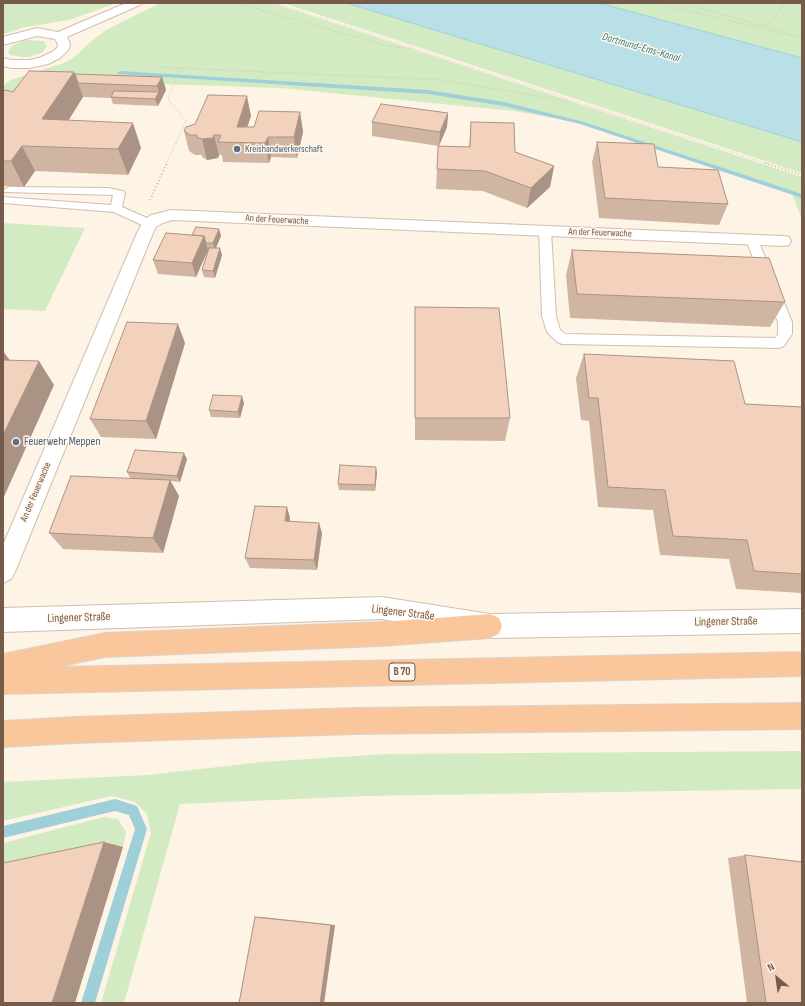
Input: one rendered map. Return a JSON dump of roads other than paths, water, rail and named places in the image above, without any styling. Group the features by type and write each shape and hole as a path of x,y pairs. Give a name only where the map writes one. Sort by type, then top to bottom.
{"highway":[{"path":"3,666 105,645 381,634 490,626"},
{"name":"B 70","path":"3,681 802,664"},
{"path":"3,734 75,730 355,721 802,716"}],"street":[{"path":"59,36 136,3"},
{"path":"3,41 13,37 37,32 59,36 63,40 64,44 63,49 56,55 43,61 6,66"},
{"name":"An der Feuerwache","path":"3,572 142,240 154,222 171,214 783,241"},
{"name":"Lingener Straße","path":"3,620 382,608 490,626 802,622"}],"lane":[{"path":"3,190 108,191 119,193 116,209"},
{"path":"3,200 116,209 154,222"},
{"path":"545,231 549,316 554,332 562,339 779,343 785,334 785,322 752,240"}],"water":[{"name":"Dortmund-Ems-Kanal","path":"346,3 599,3 802,58 802,142"}],"waterway":[{"path":"120,73 428,92 504,104 582,123 802,196"},
{"path":"3,832 115,805 133,810 141,829 88,1003"}],"place":[{"name":"Kreishandwerkerschaft","path":"237,149"},
{"name":"Feuerwehr Meppen","path":"16,442"}]}
